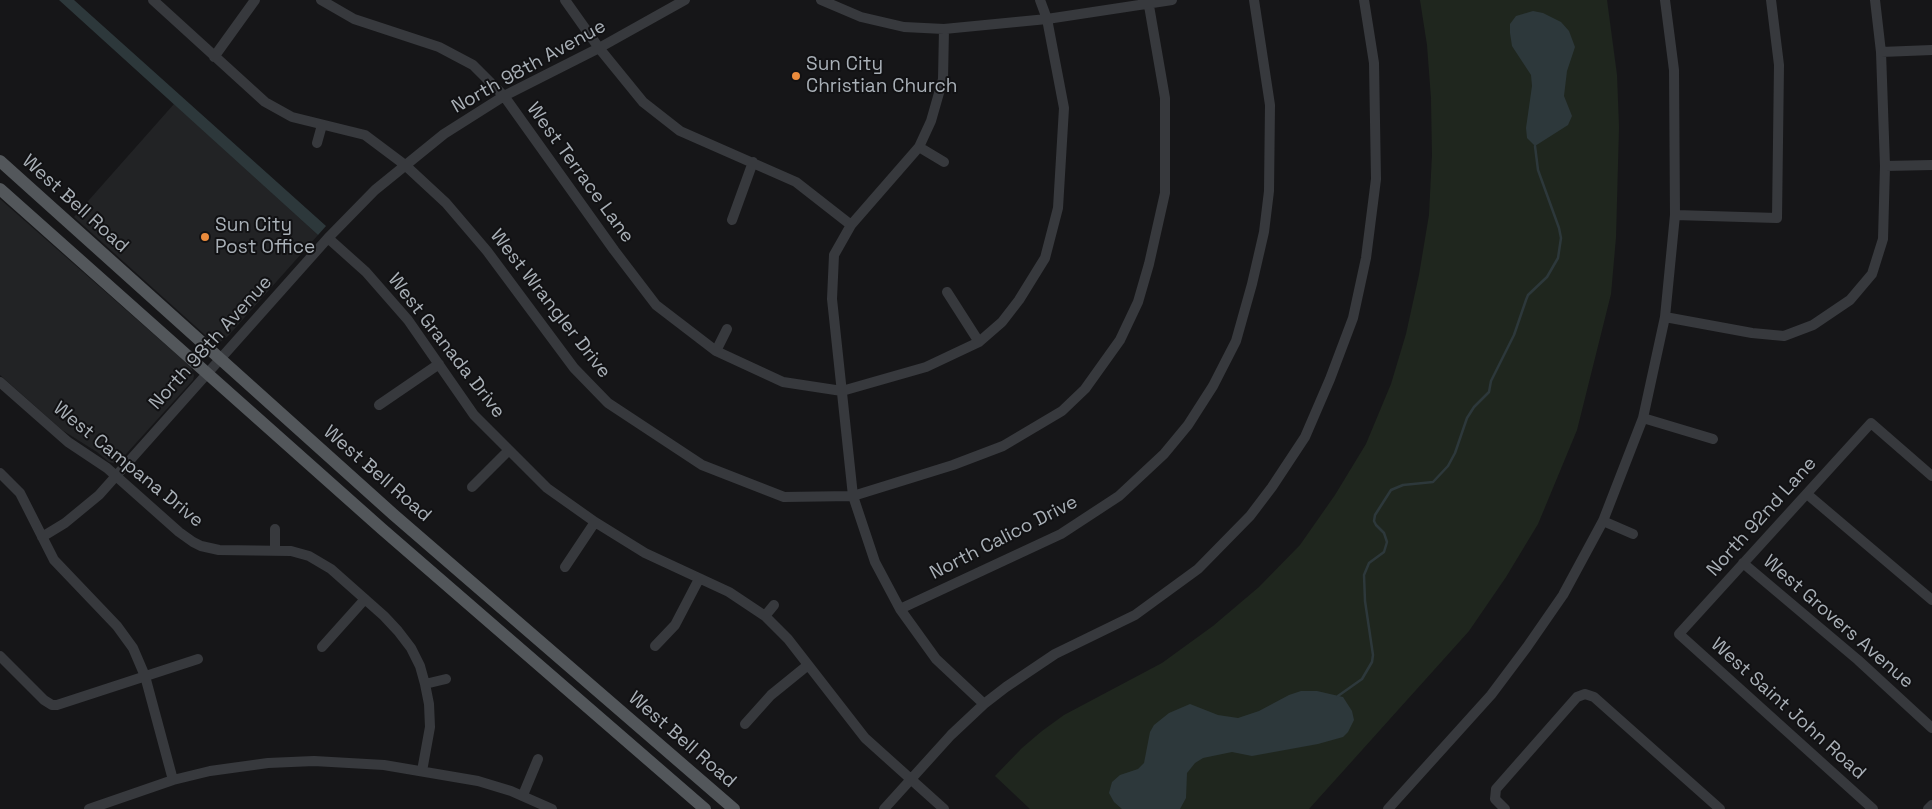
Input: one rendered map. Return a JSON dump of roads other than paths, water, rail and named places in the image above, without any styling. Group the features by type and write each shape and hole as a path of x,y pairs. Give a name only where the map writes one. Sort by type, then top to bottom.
{"main road":[{"name":"West Bell Road","path":"0,161 220,360 508,615 734,809"},
{"name":"West Bell Road","path":"0,189 382,529 705,809"}],"street":[{"name":"West Wrangler Drive","path":"153,0 265,102 292,116 365,135 405,165 446,203 487,251 574,368 608,402 702,465 784,497 854,496 953,465 1003,446 1062,411 1085,389 1120,340 1138,302 1149,264 1165,193 1165,98 1148,1"},
{"path":"214,57 255,0"},
{"name":"West Terrace Lane","path":"320,0 354,19 439,47 473,65 504,96 614,250 656,305 716,350 783,382 842,391"},
{"path":"565,0 643,102 680,130 796,182 851,225"},
{"name":"North 98th Avenue","path":"42,537 65,523 99,495 328,238 375,190 444,134 504,96 600,48 685,0"},
{"path":"821,0 861,18 904,27 944,29 1047,19 1148,1 1172,0"},
{"path":"842,391 926,367 979,342 1002,322 1020,300 1045,258 1058,208 1064,108 1047,19 1040,0"},
{"name":"North Calico Drive","path":"900,608 1061,534 1119,496 1164,454 1188,425 1214,386 1236,341 1264,232 1268,199 1270,105 1254,0"},
{"path":"884,809 951,735 984,704 1018,678 1055,654 1135,615 1198,569 1250,516 1305,437 1353,318 1367,249 1376,179 1376,103 1374,63 1364,0"},
{"path":"1388,809 1490,695 1527,647 1563,595 1603,521 1643,418 1665,317 1675,215 1674,70 1665,0"},
{"path":"1675,215 1777,218 1778,65 1771,0"},
{"path":"1665,317 1752,333 1784,336 1813,325 1850,300 1872,274 1883,239 1885,166 1880,52 1875,0"},
{"path":"944,29 944,79 931,121 919,147 851,225 834,255 832,300 854,496 875,562 900,608 936,659 984,704"},
{"path":"1880,52 1932,50"},
{"path":"317,143 322,125"},
{"path":"919,147 944,162"},
{"path":"732,220 753,162"},
{"path":"1885,166 1932,166"},
{"name":"West Granada Drive","path":"328,238 366,272 408,320 474,415 547,488 595,522 646,553 736,596 764,616 788,639 865,738 944,809"},
{"path":"946,292 979,342"},
{"path":"716,350 727,329"},
{"path":"379,405 439,364"},
{"name":"West Campana Drive","path":"0,382 68,442 116,476 180,532 201,546 228,551 300,553 317,559 365,599 405,639 416,657 425,684 429,704 430,727 422,771"},
{"path":"1643,418 1713,439"},
{"name":"North 92nd Lane","path":"1679,634 1871,423 1932,476"},
{"path":"472,487 509,450"},
{"path":"0,473 20,493 50,553 60,567 123,633 137,656 146,676 173,780"},
{"path":"1806,494 1932,600"},
{"path":"1603,521 1633,534"},
{"path":"565,567 595,522"},
{"path":"275,529 275,551"},
{"name":"West Grovers Avenue","path":"1743,563 1858,660 1932,728"},
{"path":"655,646 675,625 699,579"},
{"path":"322,647 365,599"},
{"path":"764,616 774,605"},
{"name":"West Saint John Road","path":"1679,634 1873,809"},
{"path":"0,656 44,700 52,705 61,704 198,659"},
{"path":"745,724 775,692 808,665"},
{"path":"425,684 446,678"},
{"path":"1505,809 1497,802 1494,795 1497,786 1577,698 1585,694 1594,697 1720,809"},
{"path":"523,795 538,758"},
{"path":"89,809 173,780 228,768 292,761 363,762 478,781 523,795 552,809"},
{"path":"1928,809 1932,805"}],"waterway":[{"path":"1338,696 1362,679 1372,662 1373,655 1365,601 1364,575 1369,563 1384,552 1387,542 1384,533 1374,521 1375,515 1391,490 1403,485 1433,482 1448,466 1455,453 1467,418 1474,407 1489,392 1491,381 1514,335 1528,295 1547,277 1558,258 1561,238 1559,228 1538,170 1535,146"}],"place":[{"name":"Sun City Christian Church","path":"796,76"},
{"name":"Sun City Post Office","path":"205,237"}]}
